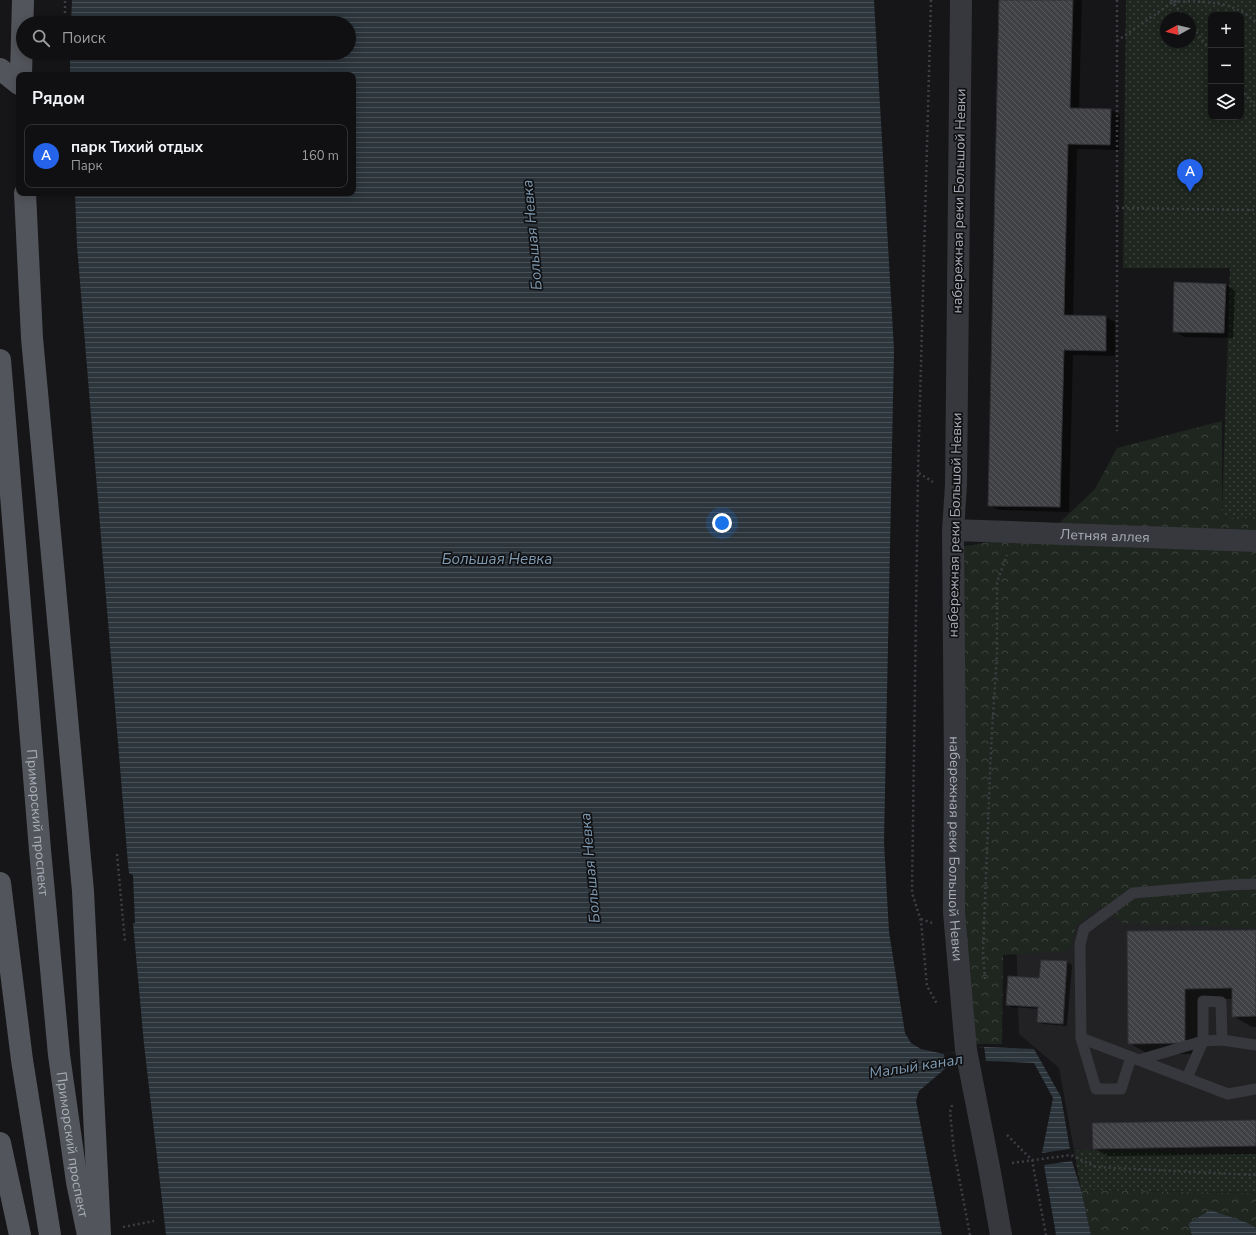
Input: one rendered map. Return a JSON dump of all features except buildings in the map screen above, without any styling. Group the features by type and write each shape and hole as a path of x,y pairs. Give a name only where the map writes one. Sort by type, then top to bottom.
{"main road":[{"path":"23,0 23,16"},
{"path":"21,60 21,72"},
{"path":"0,69 16,82"},
{"path":"25,196 32,338 83,890 96,1234"},
{"name":"Приморский проспект","path":"0,360 58,1055 77,1182 96,1234"},
{"path":"0,883 22,1060 50,1235"},
{"path":"0,1143 20,1235"}],"street":[{"name":"набережная реки Большой Невки","path":"961,0 956,485 953,530 955,768 954,912 967,1057 990,1167 1001,1235"},
{"name":"Летняя аллея","path":"953,530 1256,541"}],"lane":[{"path":"1135,1058 1121,1089 1096,1089 1082,1038 1080,944 1084,929 1133,893 1255,883"},
{"path":"1187,1078 1203,1041 1203,1001 1221,1002 1222,1040"},
{"path":"1082,1038 1228,1094 1256,1089"},
{"path":"1135,1058 1203,1041 1222,1040 1256,1046"}],"path":[{"path":"65,0 65,16"},
{"path":"931,0 918,473 912,893 921,921 927,986 936,1001 938,1008"},
{"path":"1117,0 1117,431"},
{"path":"1117,41 1172,1 1179,0"},
{"path":"1172,1 1180,12"},
{"path":"1172,1 1201,1 1226,4 1247,13 1256,22"},
{"path":"1196,32 1209,48"},
{"path":"1244,93 1256,108"},
{"path":"1117,208 1256,210"},
{"path":"918,473 939,485"},
{"path":"985,982 983,954 990,748 997,654 997,582 1015,532"},
{"path":"117,854 124,942"},
{"path":"953,1099 950,1112 954,1151 970,1235"},
{"path":"1004,1130 1032,1160 1046,1235"},
{"path":"1009,1164 1071,1155 1096,1167 1256,1175"},
{"path":"96,1234 154,1221"}],"shaded area":[{"path":"1005,570 1256,576 1256,1154 1074,1150 1059,1068 1019,1034"}],"green space":[{"path":"1126,0 1256,0 1256,519 1222,517 1230,268 1123,268"},
{"path":"1222,421 1222,517 1256,519 1256,928 1123,923 1100,906 1076,926 1070,951 1003,955 1002,1044 969,1044 963,885 961,547 1000,540 1055,527 1095,489 1117,448"},
{"path":"1074,1150 1256,1154 1256,1193 1081,1190"},
{"path":"1081,1190 1256,1193 1256,1228 1248,1223 1188,1224 1192,1235 1091,1235"}],"water":[{"name":"Большая Невка","path":"72,0 874,0 894,350 884,842 889,932 905,1033 911,1043 921,1049 944,1054 984,1047 1034,1049 1061,1097 1072,1161 1081,1190 1091,1235 1056,1235 1042,1153 1053,1098 1034,1063 986,1061 946,1068 919,1091 916,1101 942,1235 166,1235 144,1044 133,923 135,923 133,875 129,873 128,864 77,246 75,196 356,196 356,72 70,72 70,60 356,60 356,16 71,16"},
{"path":"1210,1210 1248,1223 1256,1228 1256,1235 1192,1235 1188,1224"}],"pier":[{"path":"984,1047 986,1061 946,1068 944,1054"},
{"path":"1070,1149 1072,1161 1043,1165 1042,1153"}],"place":[{"name":"парк Тихий отдых","path":"1190,192"}],"water label":[{"name":"Малый канал","path":"916,1066"}]}
